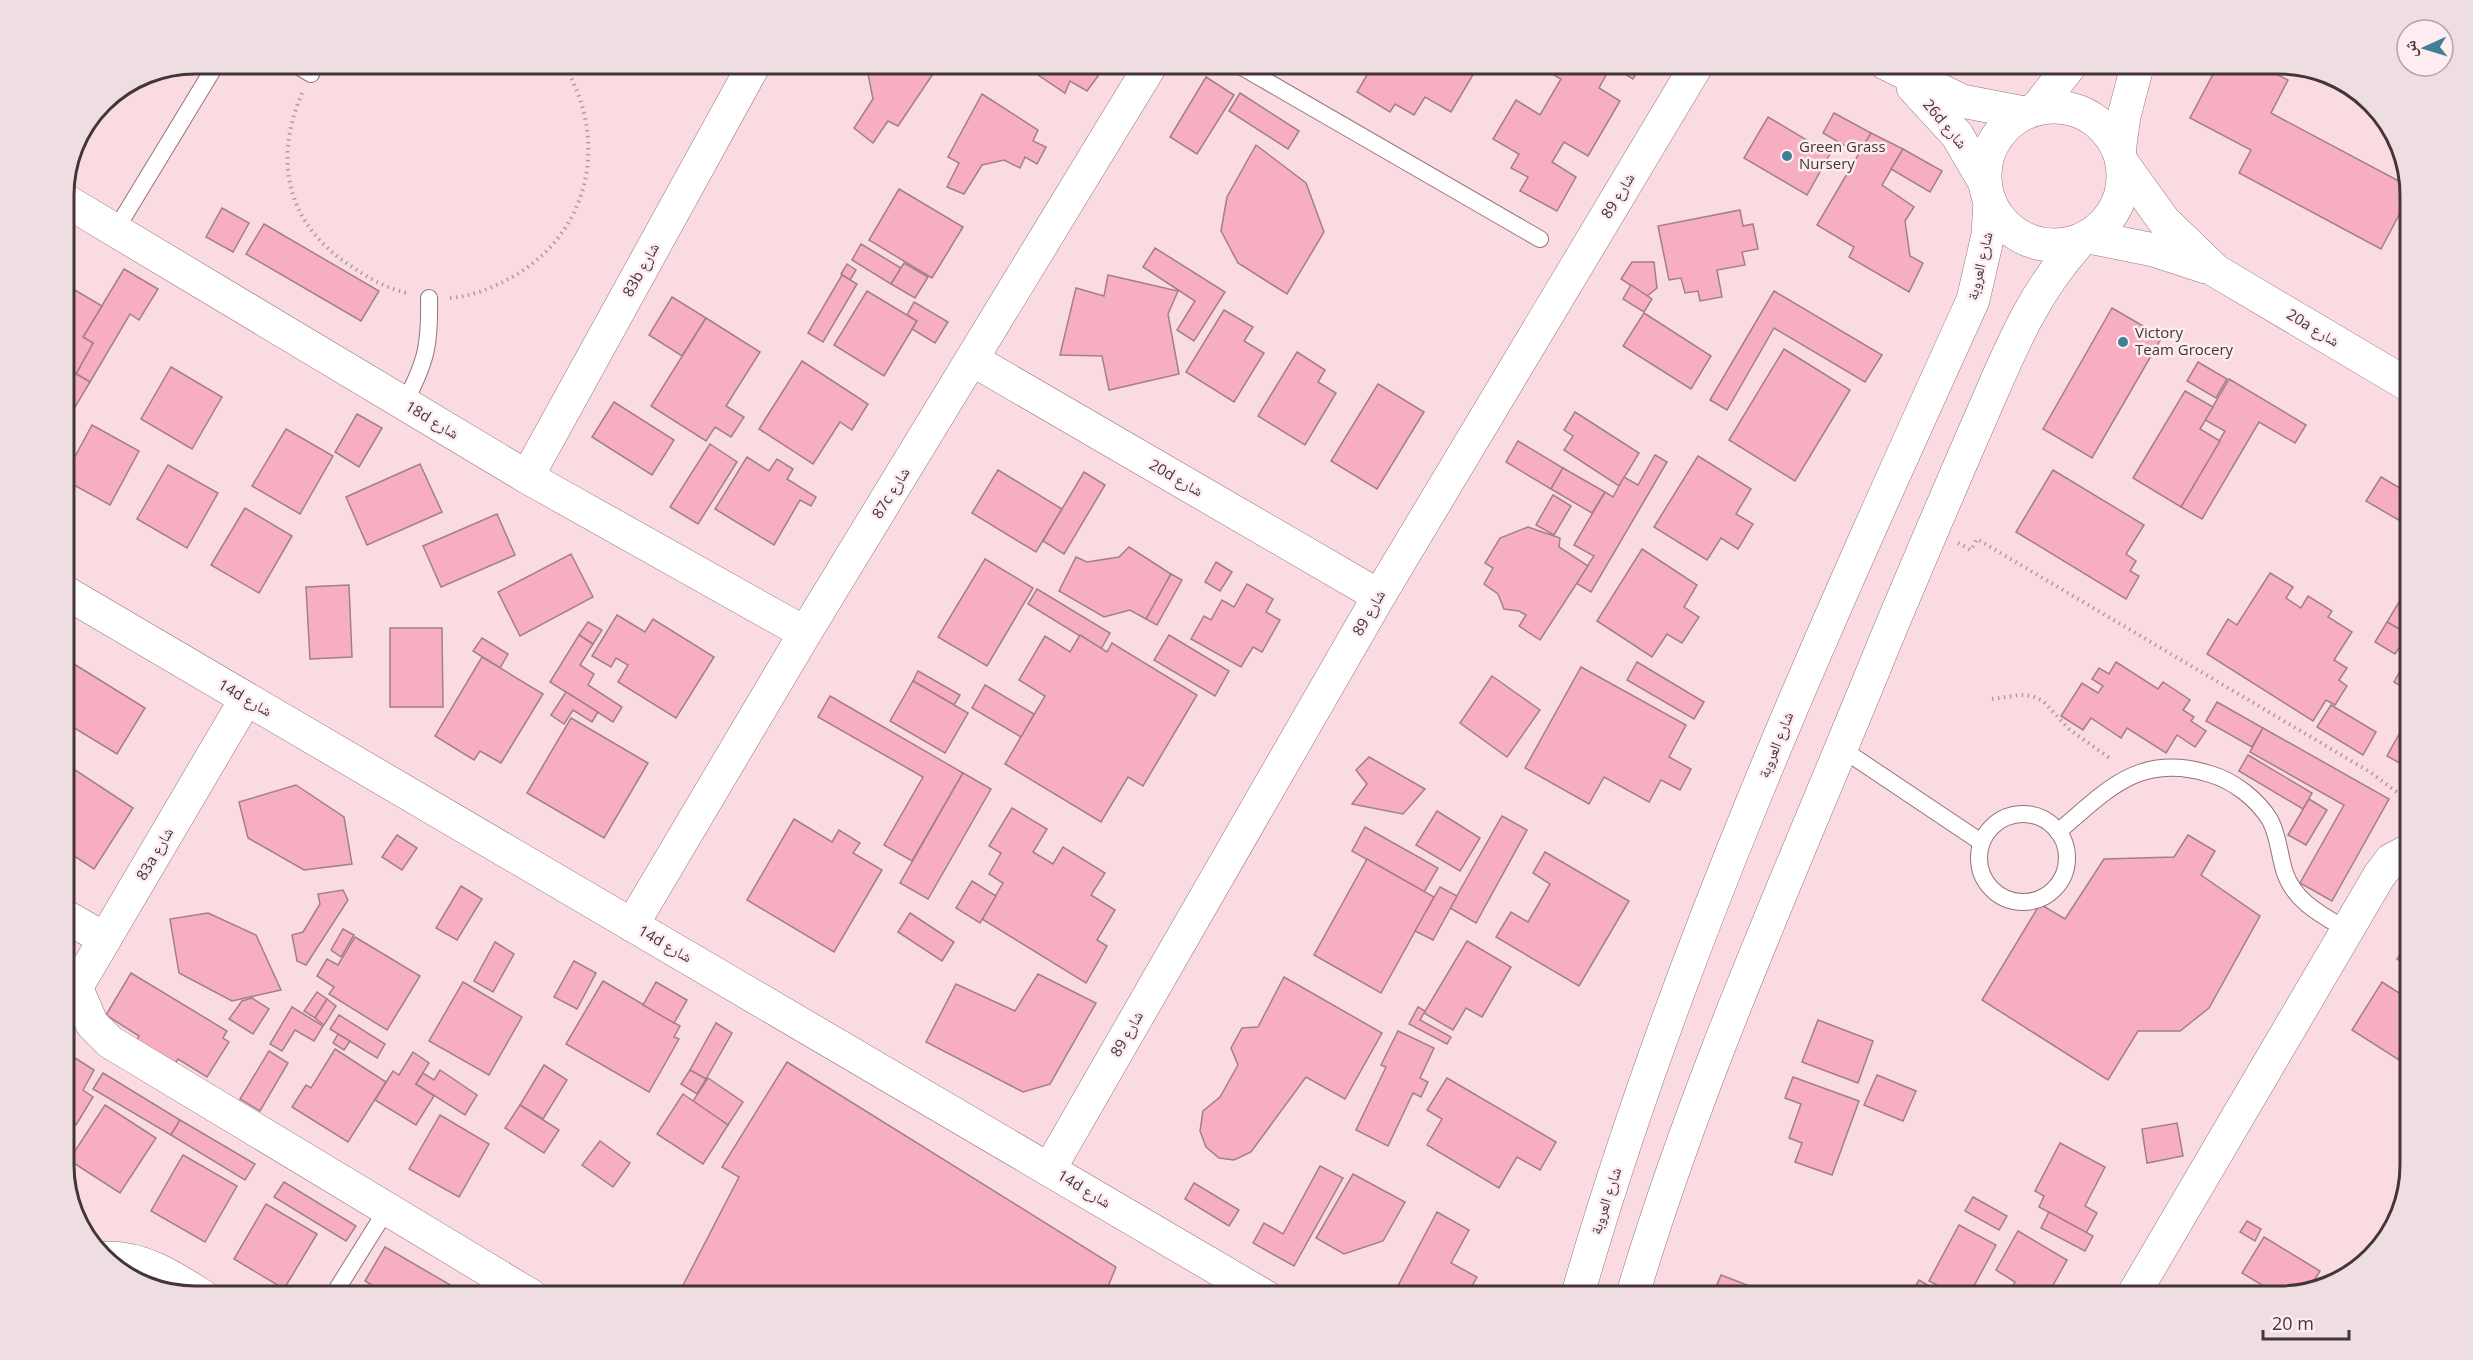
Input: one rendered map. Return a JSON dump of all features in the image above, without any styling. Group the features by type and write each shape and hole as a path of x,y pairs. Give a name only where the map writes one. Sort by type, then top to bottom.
{"street":[{"name":"83b شارع","path":"527,477 749,74"},
{"name":"87c شارع","path":"632,925 805,633 1145,74"},
{"name":"شارع 89","path":"1050,1168 1379,596 1691,74"},
{"name":"26d شارع","path":"1899,74 1958,135 1988,192"},
{"name":"26d شارع","path":"1908,74 1968,104 2030,111"},
{"path":"2062,74 2030,111 2007,125 1994,142 1986,161 1988,192 2001,221 2018,236 2038,244 2060,246 2085,238 2101,228 2117,206 2124,178 2121,158 2124,116 2135,74"},
{"path":"2030,111 2056,106 2077,110 2095,119 2110,134 2121,158"},
{"name":"20a شارع","path":"2121,158 2164,221 2216,271"},
{"name":"شارع العروبة","path":"1580,1286 1604,1205 1686,969 1769,759 1973,300 1988,235 1988,192"},
{"name":"18d شارع","path":"74,206 527,477 805,633"},
{"path":"1635,1286 1646,1248 1737,996 1932,529 2026,316 2042,289 2085,238"},
{"name":"20a شارع","path":"2085,238 2154,250 2216,271 2399,380"},
{"name":"20d شارع","path":"973,360 1379,596"},
{"name":"14d شارع","path":"74,597 1248,1286"},
{"name":"83a شارع","path":"74,991 246,699"},
{"path":"2138,1286 2347,930 2391,860 2400,855"},
{"path":"74,921 105,939"},
{"path":"74,1003 110,1042 515,1286"},
{"path":"119,1259 152,1267 184,1285"}],"lane":[{"path":"115,231 210,74"},
{"path":"1253,74 1540,239"},
{"path":"404,404 425,362 430,330 429,298"},
{"path":"1842,749 1981,842"},
{"path":"2058,832 2096,798 2132,775 2170,766 2192,768 2223,778 2250,795 2270,821 2281,849 2285,873 2295,893 2311,908 2347,930"},
{"path":"2010,815 2037,816 2058,832 2065,845 2067,861 2063,875 2055,888 2043,897 2029,902 2013,901 1999,896 1988,885 1981,872 1978,857 1981,842 1988,830 1998,821 2010,815"},
{"path":"339,1286 387,1209"}],"path":[{"path":"311,74 291,125 287,158 293,198 302,217 326,249 342,261 396,291 429,298 453,298 480,292 506,281 542,255 571,220 586,182 590,140 580,97 568,74"},
{"path":"1932,529 1971,550 1977,539 2370,772 2400,793"},
{"path":"1992,699 2020,695 2032,696 2043,701 2069,729 2132,775"}],"building":[{"path":"868,74 933,74 898,126 888,121 873,143 854,128 873,99"},
{"path":"1036,74 1096,74 1098,76 1087,91 1070,81 1065,93"},
{"path":"1368,74 1473,74 1451,112 1425,97 1414,115 1395,104 1390,112 1357,92"},
{"path":"1552,74 1607,74 1599,88 1620,101 1588,156 1564,142 1552,162 1576,177 1557,211 1520,191 1528,177 1511,168 1519,154 1493,139 1516,100 1540,115 1561,79"},
{"path":"1625,74 1636,74 1633,79"},
{"path":"2213,74 2276,74 2288,80 2271,113 2398,181 2399,215 2381,249 2239,173 2251,150 2190,118"},
{"path":"1206,77 1234,95 1197,154 1170,137"},
{"path":"1240,93 1299,131 1288,149 1229,111"},
{"path":"982,94 1038,130 1033,141 1046,147 1037,164 1025,157 1020,168 1004,160 982,165 964,194 947,187 959,163 948,157"},
{"path":"1834,113 1871,133 1859,154 1823,133"},
{"name":"Green Grass Nursery","path":"1768,117 1830,154 1807,195 1744,158"},
{"path":"1871,133 1903,149 1882,185 1914,207 1905,221 1910,256 1923,263 1909,292 1849,257 1854,247 1817,225"},
{"path":"1256,145 1306,183 1324,232 1287,294 1238,263 1221,231 1227,197"},
{"path":"1903,149 1942,171 1930,192 1891,169"},
{"path":"899,189 963,227 932,278 869,240"},
{"path":"222,208 249,223 233,252 206,237"},
{"path":"1740,210 1743,226 1753,224 1758,249 1742,252 1745,265 1717,270 1722,297 1700,301 1698,291 1685,293 1681,278 1669,280 1658,226"},
{"path":"264,224 379,291 361,321 246,254"},
{"path":"861,244 901,268 891,284 852,260"},
{"path":"1155,248 1225,292 1194,341 1177,330 1195,301 1143,267"},
{"path":"1632,262 1654,262 1657,288 1647,296 1621,279"},
{"path":"904,263 928,277 915,298 891,284"},
{"path":"847,264 856,270 850,280 841,274"},
{"path":"124,269 158,289 139,320 130,314 90,382 76,374 93,343 83,337"},
{"path":"842,275 857,284 823,342 808,333"},
{"path":"1108,275 1178,291 1168,314 1179,374 1109,390 1102,356 1060,355 1076,288 1104,296"},
{"path":"1631,285 1652,299 1644,312 1623,299"},
{"path":"74,289 102,306 83,337 93,343 76,374 74,373"},
{"path":"867,291 917,321 884,376 834,345"},
{"path":"1774,291 1882,355 1865,382 1774,328 1727,410 1710,400"},
{"path":"672,297 706,318 682,356 649,335"},
{"path":"914,302 948,322 935,343 912,329 917,321 907,315"},
{"path":"2112,308 2162,337 2092,458 2043,429"},
{"path":"1224,310 1253,327 1244,341 1264,353 1234,402 1186,372"},
{"path":"1644,313 1711,356 1691,389 1623,346"},
{"path":"706,318 760,352 726,406 744,417 731,437 715,427 706,441 651,406"},
{"path":"1784,349 1850,390 1795,481 1729,440"},
{"path":"1297,352 1325,370 1318,382 1336,393 1305,445 1258,416"},
{"path":"802,361 868,404 852,430 840,422 813,464 759,429"},
{"path":"2198,362 2227,379 2216,398 2187,381"},
{"path":"171,367 222,397 192,449 141,419"},
{"path":"74,373 90,382 74,409"},
{"path":"2229,379 2306,425 2295,443 2259,422 2202,519 2181,507 2225,431 2205,420"},
{"path":"1378,384 1424,412 1377,489 1331,461"},
{"path":"2185,391 2213,407 2200,429 2220,441 2181,507 2133,478"},
{"path":"614,402 674,440 652,475 592,437"},
{"path":"1575,412 1639,453 1619,486 1564,450 1573,436 1564,430"},
{"path":"357,414 382,428 359,467 335,452"},
{"path":"92,425 139,451 110,505 74,485 74,459"},
{"path":"286,429 333,456 300,514 252,486"},
{"path":"1518,441 1563,468 1551,489 1506,462"},
{"path":"710,444 737,462 698,524 670,507"},
{"path":"1655,455 1667,462 1591,592 1576,583 1594,556 1574,545 1605,492 1613,497 1624,477 1638,485"},
{"path":"1698,456 1751,489 1736,514 1753,524 1738,549 1721,538 1707,560 1654,527"},
{"path":"747,457 769,471 777,459 793,469 787,479 816,497 811,506 800,500 774,545 715,509"},
{"path":"420,464 442,512 367,545 346,497"},
{"path":"168,465 218,493 187,548 137,519"},
{"path":"1563,468 1605,492 1592,513 1551,489"},
{"path":"998,470 1062,509 1036,552 972,513"},
{"path":"2053,470 2144,525 2126,554 2136,561 2130,571 2139,576 2126,599 2016,532"},
{"path":"1084,472 1105,485 1064,554 1043,541"},
{"path":"2381,477 2399,488 2399,520 2366,501"},
{"path":"1553,495 1571,506 1554,535 1536,525"},
{"path":"245,508 292,536 259,593 211,565"},
{"path":"497,514 515,555 441,587 423,546"},
{"path":"1528,527 1560,538 1559,547 1588,566 1540,640 1519,626 1526,615 1519,611 1504,609 1498,594 1484,584 1493,568 1485,563 1500,538"},
{"path":"1129,547 1171,574 1146,619 1130,610 1104,617 1059,591 1076,557 1087,562 1119,557"},
{"path":"1642,549 1697,585 1684,607 1699,617 1682,643 1667,634 1652,657 1597,621"},
{"path":"571,554 593,597 520,636 498,592"},
{"path":"985,559 1033,588 987,666 938,637"},
{"path":"1216,562 1232,572 1220,591 1205,582"},
{"path":"2270,573 2293,587 2286,598 2301,608 2308,596 2332,611 2328,617 2352,632 2334,660 2347,668 2339,680 2347,686 2335,705 2326,700 2313,721 2207,654 2228,619 2237,625"},
{"path":"1171,574 1182,580 1157,625 1146,619"},
{"path":"1247,584 1273,599 1266,612 1280,620 1262,652 1253,647 1241,667 1191,639 1204,616 1211,620 1222,600 1234,607"},
{"path":"349,585 352,657 310,659 306,587"},
{"path":"1037,589 1110,633 1101,649 1028,604"},
{"path":"2399,601 2399,629 2387,622"},
{"path":"617,615 645,632 653,619 714,657 676,718 618,682 628,665 616,658 611,667 592,656"},
{"path":"588,622 602,630 593,644 579,635"},
{"path":"2387,622 2399,629 2399,647 2395,654 2375,642"},
{"path":"390,628 442,628 443,707 390,707"},
{"path":"579,635 593,644 580,665 594,674 588,685 622,707 613,722 550,682"},
{"path":"1080,635 1107,652 1112,643 1197,695 1143,786 1128,777 1101,822 1005,764 1045,696 1019,680 1045,636 1070,652"},
{"path":"1169,635 1229,671 1215,696 1154,660"},
{"path":"482,638 508,654 500,668 473,651"},
{"path":"482,657 543,694 501,763 480,751 474,760 435,736"},
{"path":"1637,662 1704,702 1694,719 1627,680"},
{"path":"2116,662 2158,689 2163,682 2190,700 2183,710 2194,717 2191,721 2206,731 2195,747 2177,735 2166,753 2127,728 2121,738 2091,718 2083,730 2061,716 2082,683 2098,693 2103,686 2092,679 2099,668 2109,674"},
{"path":"74,664 145,708 117,754 74,728"},
{"path":"1581,667 1686,725 1669,757 1691,769 1680,790 1661,780 1649,802 1604,777 1589,804 1525,768"},
{"path":"918,671 960,695 954,705 913,681"},
{"path":"2399,672 2400,685 2394,682"},
{"path":"1492,676 1540,710 1507,757 1460,723"},
{"path":"913,681 968,713 945,753 890,721"},
{"path":"985,685 1034,714 1021,737 972,708"},
{"path":"566,692 598,712 592,722 573,710 564,724 551,715"},
{"path":"830,696 963,773 912,861 884,845 923,777 818,717"},
{"path":"2217,702 2263,728 2252,747 2206,721"},
{"path":"2331,705 2376,732 2363,755 2317,727"},
{"path":"571,718 648,763 604,838 527,793"},
{"path":"2263,728 2389,799 2332,901 2300,883 2344,805 2250,752"},
{"path":"2400,733 2400,763 2387,756"},
{"path":"2248,755 2312,793 2303,809 2239,771"},
{"path":"1369,757 1425,789 1403,814 1352,804 1367,784 1356,770"},
{"path":"74,769 133,808 94,869 74,856"},
{"path":"963,773 991,789 928,899 900,883"},
{"path":"296,785 344,817 352,864 304,870 248,838 239,802"},
{"path":"2309,799 2327,810 2306,845 2288,835"},
{"path":"1012,808 1047,829 1033,852 1053,864 1063,847 1105,873 1091,895 1115,910 1097,940 1107,946 1086,983 982,919 1003,883 989,874 1001,853 989,846"},
{"path":"1437,811 1480,838 1460,871 1416,845"},
{"path":"1502,816 1527,830 1476,923 1450,908"},
{"path":"794,819 832,842 839,830 860,843 853,853 882,870 834,952 747,900"},
{"path":"1365,827 1438,868 1424,892 1352,851"},
{"path":"397,835 417,848 402,870 382,857"},
{"path":"2188,835 2215,851 2201,875 2260,916 2209,1008 2180,1031 2138,1031 2108,1080 1982,1000 2040,904 2065,919 2104,859 2174,857"},
{"path":"1545,852 1629,901 1579,986 1496,937 1511,912 1528,922 1550,884 1533,873"},
{"path":"1367,859 1434,897 1381,993 1314,955"},
{"path":"972,881 996,896 980,923 956,908"},
{"path":"461,886 482,899 457,940 436,928"},
{"path":"1440,887 1457,896 1433,940 1415,931"},
{"path":"343,890 348,900 306,965 297,961 292,935 303,932 320,904 318,894"},
{"path":"208,913 256,935 281,990 232,1001 179,973 170,919"},
{"path":"910,913 954,942 942,961 898,932"},
{"path":"343,929 354,935 341,957 331,950"},
{"path":"355,937 420,976 387,1030 329,994 334,987 317,976 327,959 338,965"},
{"path":"1467,941 1511,967 1482,1017 1466,1008 1453,1030 1424,1013"},
{"path":"495,942 514,954 493,992 474,981"},
{"path":"574,961 596,973 577,1009 554,997"},
{"path":"131,973 227,1031 223,1038 229,1042 207,1077 178,1059 172,1068 134,1044 139,1036 106,1015"},
{"path":"1038,974 1096,1003 1050,1084 1023,1092 926,1042 956,984 1015,1011"},
{"path":"1284,977 1382,1033 1345,1099 1306,1077 1251,1152 1234,1160 1219,1158 1206,1147 1200,1131 1203,1111 1220,1097 1238,1065 1231,1048 1242,1028 1258,1027"},
{"path":"603,981 680,1026 674,1037 679,1039 649,1092 566,1044"},
{"path":"463,982 522,1017 489,1075 429,1041"},
{"path":"656,982 687,1000 674,1023 643,1005"},
{"path":"2382,982 2400,993 2400,1061 2352,1030"},
{"path":"317,992 327,999 315,1018 304,1011"},
{"path":"252,998 269,1009 253,1034 229,1019 242,1001"},
{"path":"327,999 336,1006 324,1025 315,1018"},
{"path":"292,1007 323,1026 314,1041 295,1030 282,1051 270,1044"},
{"path":"1418,1007 1425,1011 1420,1020 1451,1037 1447,1044 1409,1024"},
{"path":"339,1015 385,1044 377,1058 330,1029"},
{"path":"1818,1020 1873,1041 1858,1083 1802,1062"},
{"path":"716,1023 732,1033 706,1079 690,1070"},
{"path":"1398,1031 1434,1048 1420,1078 1428,1082 1421,1097 1413,1093 1388,1146 1356,1130 1386,1067 1381,1065"},
{"path":"338,1034 350,1041 344,1050 333,1043"},
{"path":"335,1049 386,1082 348,1142 292,1107 306,1085 311,1088"},
{"path":"269,1051 288,1063 260,1111 240,1099"},
{"path":"413,1052 429,1063 416,1084 434,1096 416,1125 375,1100 393,1071 399,1075"},
{"path":"74,1057 94,1070 83,1090 93,1097 76,1125 74,1124"},
{"path":"787,1062 1116,1267 1108,1286 683,1286 739,1177 722,1167"},
{"path":"544,1065 567,1080 543,1119 520,1105"},
{"path":"440,1070 477,1095 465,1115 416,1084 423,1073 434,1080"},
{"path":"690,1070 706,1079 697,1094 681,1084"},
{"path":"103,1073 180,1120 171,1135 93,1089"},
{"path":"1877,1075 1916,1091 1903,1121 1864,1105"},
{"path":"1793,1077 1859,1101 1832,1175 1795,1162 1802,1143 1789,1138 1801,1104 1785,1098"},
{"path":"708,1078 743,1102 728,1125 693,1101"},
{"path":"1447,1078 1556,1142 1540,1170 1517,1157 1499,1188 1427,1145 1442,1119 1427,1110"},
{"path":"683,1094 728,1125 703,1164 657,1134"},
{"path":"105,1105 156,1138 120,1193 74,1163 74,1152"},
{"path":"520,1105 559,1130 544,1153 505,1128"},
{"path":"440,1115 489,1144 459,1197 409,1169"},
{"path":"180,1120 255,1164 245,1180 171,1135"},
{"path":"2177,1123 2183,1156 2147,1163 2142,1129"},
{"path":"600,1141 630,1163 613,1187 582,1165"},
{"path":"2060,1143 2105,1167 2085,1206 2097,1213 2086,1233 2039,1207 2044,1196 2035,1191"},
{"path":"183,1155 237,1186 205,1242 151,1211"},
{"path":"1320,1166 1343,1178 1294,1266 1253,1243 1264,1223 1283,1234"},
{"path":"1353,1174 1405,1202 1383,1241 1344,1254 1316,1238"},
{"path":"284,1182 356,1226 346,1241 274,1197"},
{"path":"1194,1183 1239,1210 1229,1226 1185,1199"},
{"path":"1973,1197 2007,1216 1999,1230 1965,1211"},
{"path":"266,1204 317,1234 286,1286 279,1286 234,1259"},
{"path":"1437,1212 1469,1230 1451,1263 1477,1277 1472,1286 1398,1286"},
{"path":"2049,1212 2093,1236 2085,1251 2041,1228"},
{"path":"2247,1221 2261,1229 2255,1241 2240,1232"},
{"path":"1959,1225 1996,1245 1974,1286 1939,1286 1929,1281"},
{"path":"2018,1231 2067,1260 2053,1286 2013,1286 2015,1282 1996,1270"},
{"path":"2264,1237 2320,1271 2314,1281 2278,1286 2263,1286 2242,1273"},
{"path":"385,1247 452,1286 373,1286 365,1281"},
{"path":"1721,1275 1750,1286 1716,1286"},
{"path":"1919,1280 1929,1286 1915,1286"}],"place":[{"name":"Green Grass Nursery","path":"1787,156"},
{"name":"Victory Team Grocery","path":"2123,342"}]}
